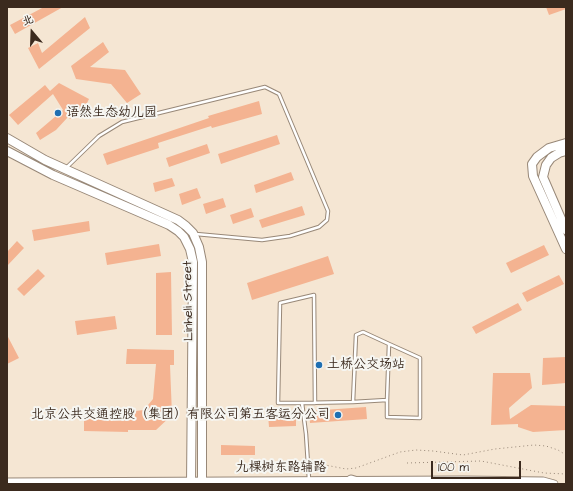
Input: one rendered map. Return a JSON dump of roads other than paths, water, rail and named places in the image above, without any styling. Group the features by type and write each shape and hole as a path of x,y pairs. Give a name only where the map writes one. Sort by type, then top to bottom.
{"highway":[{"path":"351,480 364,484"}],"main road":[{"name":"Linheli Street","path":"7,138 45,160 178,220 193,233 199,247 202,262 202,482"},
{"path":"566,143 549,148 537,157 532,164 533,176 566,249"},
{"name":"Linheli Street","path":"7,151 54,175 169,225 178,231 184,238 190,249 193,262 192,482"},
{"path":"566,151 551,158 546,165 543,177 566,230"}],"street":[{"name":"九棵树东路辅路","path":"7,482 202,482 309,479 543,481 554,484"}],"lane":[{"path":"66,169 99,136 122,122 265,87 279,94 328,211 327,220 319,227 290,236 262,240 193,233"},
{"path":"315,403 314,295 280,303 278,402 315,403 387,400"},
{"path":"353,402 356,335 363,332 420,358 420,418 387,418 389,344"},
{"path":"302,403 309,479"}],"place":[{"name":"语然生态幼儿园","path":"58,113"},
{"name":"土桥公交场站","path":"319,365"},
{"name":"北京公共交通控股（集团）有限公司第五客运分公司","path":"338,415"}]}
